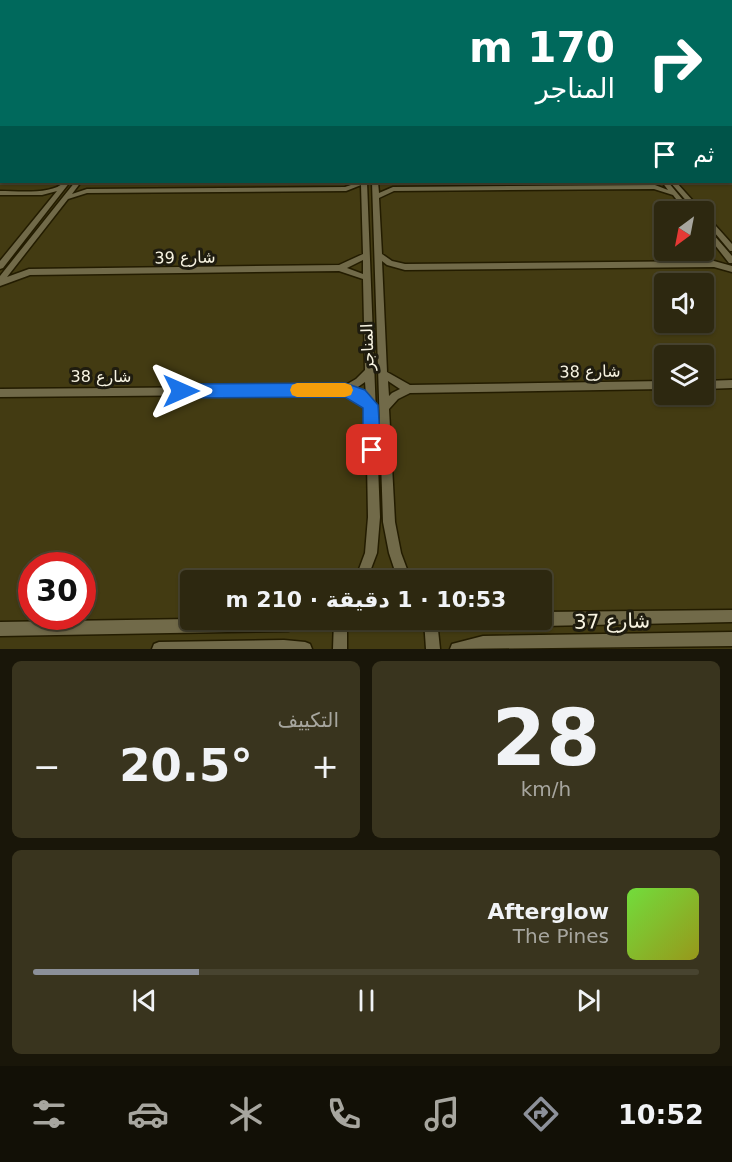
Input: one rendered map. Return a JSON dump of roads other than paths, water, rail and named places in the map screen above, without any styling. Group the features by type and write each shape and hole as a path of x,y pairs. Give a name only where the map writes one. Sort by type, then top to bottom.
{"street":[{"path":"0,282 76,183"},
{"path":"78,183 87,191"},
{"path":"65,198 87,191 346,189 361,183"},
{"name":"المناجر","path":"364,183 374,535 365,570"},
{"name":"المناجر","path":"375,183 390,529 394,553 401,570"},
{"path":"378,183 393,189"},
{"path":"655,187 661,183"},
{"path":"664,183 681,201"},
{"path":"674,183 690,201"},
{"path":"0,193 42,193 65,184"},
{"path":"1,265 65,184"},
{"path":"375,196 393,189 655,187 675,194"},
{"path":"346,189 364,197"},
{"path":"42,193 52,201"},
{"path":"714,230 729,251 732,261"},
{"path":"714,237 729,251"},
{"path":"714,264 723,261 729,251"},
{"name":"شارع 39","path":"340,268 366,255"},
{"path":"379,256 390,263 405,267 714,264 732,269"},
{"path":"14,263 21,270 30,272"},
{"path":"380,277 405,267"},
{"name":"شارع 39","path":"0,282 30,272 340,268 367,278"},
{"path":"345,390 359,382 369,372"},
{"path":"384,374 409,389"},
{"path":"714,385 732,384"},
{"name":"شارع 38","path":"409,389 654,385"},
{"path":"385,407 395,396 409,389"},
{"path":"345,390 359,395 370,405"},
{"name":"شارع 38","path":"0,393 345,390"},
{"name":"شارع 37","path":"552,619 732,616"},
{"path":"0,629 180,626"},
{"path":"340,649 341,630"},
{"path":"432,630 433,649"},
{"name":"شارع 37","path":"457,649 483,643 732,639"},
{"path":"159,649 284,647 305,649"}]}
